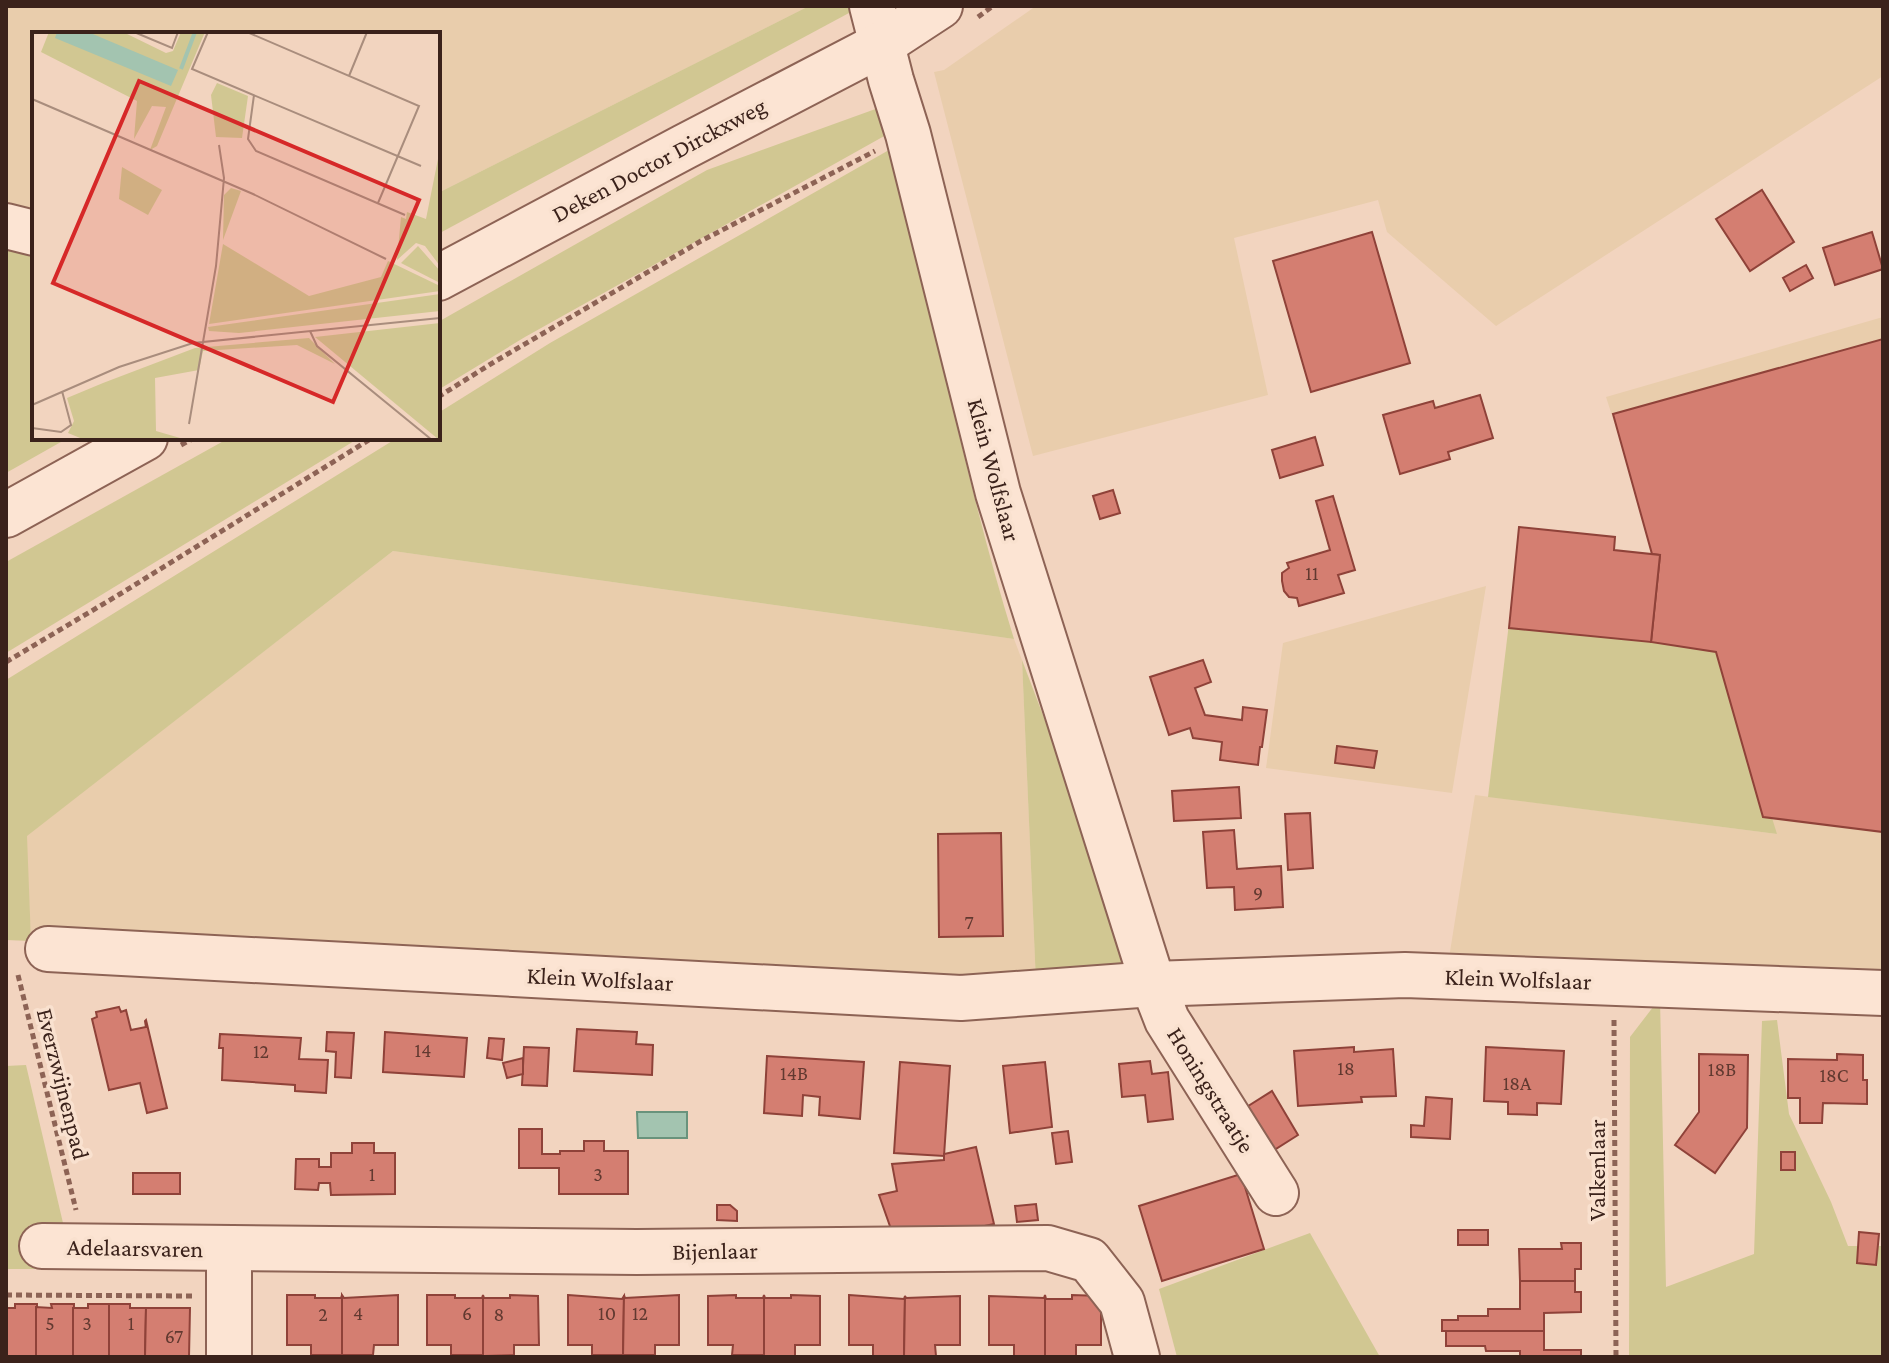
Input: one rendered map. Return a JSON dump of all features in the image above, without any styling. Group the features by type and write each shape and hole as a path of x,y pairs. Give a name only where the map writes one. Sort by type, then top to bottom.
{"street":[{"name":"Deken Doctor Dirckxweg","path":"440,277 698,139 877,25 940,6"},
{"name":"Klein Wolfslaar","path":"877,25 908,134 998,493 1153,984"},
{"path":"6,226 32,232"},
{"path":"6,515 141,440"},
{"name":"Klein Wolfslaar","path":"48,949 961,998 1153,984 1405,975 1883,993"},
{"name":"Honingstraatje","path":"1153,984 1167,1020 1276,1193"},
{"name":"Adelaarsvaren","path":"42,1246 229,1249"},
{"name":"Bijenlaar","path":"229,1249 637,1252 1048,1248 1089,1260 1122,1302 1137,1357"},
{"path":"229,1249 229,1357"}],"path":[{"path":"440,396 701,241 908,134"},
{"path":"6,662 369,440"},
{"name":"Everzwijnenpad","path":"48,949 16,967 85,1246"},
{"name":"Valkenlaar","path":"1615,983 1616,1357"},
{"path":"6,1295 229,1296"}],"shaded area":[{"path":"6,6 809,6 440,192 440,32 32,32 32,210 6,203"},
{"path":"809,6 862,6 440,233 440,192"},
{"path":"1036,6 1883,6 1883,76 1496,326 1387,232 1378,200 1234,238 1268,395 1033,456 934,72 944,70"},
{"path":"881,107 895,130 525,337 440,389 440,321 707,170"},
{"path":"896,146 964,455 1014,639 393,551 27,836 31,941 6,940 6,680 394,440 440,440 440,412 550,343"},
{"path":"6,237 32,244 32,440 64,440 6,473"},
{"path":"1883,317 1883,977 1449,958 1475,795 1777,834 1646,636 1654,544 1606,397"},
{"path":"225,440 356,440 6,653 6,562"},
{"path":"393,551 1014,639 1022,660 1036,983 31,941 26,836"},
{"path":"1486,586 1452,793 1266,768 1283,643"},
{"path":"1509,623 1718,645 1777,834 1488,797"},
{"path":"1022,660 1073,794 1126,959 1105,979 1036,983"},
{"path":"1660,998 1666,1287 1754,1254 1762,1021 1777,1020 1789,1114 1831,1202 1848,1246 1883,1246 1883,1357 1629,1357 1630,1037"},
{"path":"26,1065 63,1223 29,1225 37,1269 6,1269 6,1066"},
{"path":"637,1112 687,1112 687,1138 638,1138"},
{"path":"1310,1233 1380,1357 1177,1357 1159,1289"}],"building":[{"path":"1762,190 1794,242 1750,271 1716,219"},
{"path":"1372,232 1410,363 1311,392 1273,261"},
{"path":"1872,232 1883,269 1835,285 1823,248"},
{"path":"1806,265 1813,278 1790,291 1783,278"},
{"path":"1883,339 1883,832 1763,817 1716,652 1651,642 1660,555 1652,554 1613,414"},
{"path":"1480,395 1493,438 1448,452 1450,459 1400,474 1383,415 1433,401 1435,408"},
{"path":"1315,437 1323,465 1280,478 1272,450"},
{"path":"1113,490 1120,513 1100,519 1093,496"},
{"path":"1333,496 1355,570 1338,575 1344,593 1299,606 1297,598 1289,597 1284,591 1282,573 1289,568 1287,563 1330,550 1316,501"},
{"path":"1519,527 1615,537 1614,550 1660,555 1651,642 1509,628"},
{"path":"1203,660 1211,682 1195,688 1205,715 1242,720 1243,707 1267,710 1258,765 1220,760 1222,742 1193,738 1190,728 1169,735 1150,677"},
{"path":"1337,746 1377,751 1374,768 1335,763"},
{"path":"1239,787 1241,818 1174,821 1172,791"},
{"path":"1310,813 1313,868 1288,870 1285,814"},
{"path":"1234,830 1237,869 1281,866 1283,907 1235,910 1234,887 1207,888 1203,832"},
{"path":"1001,833 1003,936 939,937 938,834"},
{"path":"119,1007 121,1012 126,1010 131,1030 146,1027 146,1020 167,1108 147,1113 140,1083 109,1090 92,1019 97,1017 96,1012"},
{"path":"577,1029 637,1032 636,1044 653,1045 652,1075 574,1071"},
{"path":"327,1032 354,1033 351,1078 335,1077 336,1052 326,1051"},
{"path":"385,1032 467,1038 464,1077 383,1072"},
{"path":"220,1034 301,1038 299,1059 328,1060 326,1093 295,1091 295,1085 222,1080"},
{"path":"489,1038 504,1039 502,1060 487,1058"},
{"path":"524,1047 549,1048 547,1086 522,1085"},
{"path":"1354,1047 1354,1052 1393,1049 1396,1096 1361,1097 1362,1102 1298,1106 1294,1051"},
{"path":"1486,1047 1564,1051 1561,1104 1537,1103 1537,1115 1508,1114 1508,1102 1484,1101"},
{"path":"1699,1054 1748,1055 1747,1128 1715,1173 1675,1145 1699,1112"},
{"path":"1837,1054 1863,1055 1867,1104 1823,1103 1822,1123 1800,1123 1800,1098 1788,1098 1788,1059 1837,1060"},
{"path":"767,1056 864,1062 860,1119 819,1115 820,1097 803,1095 802,1116 764,1113"},
{"path":"523,1058 523,1074 507,1078 503,1063"},
{"path":"1150,1061 1152,1074 1168,1072 1173,1119 1148,1122 1145,1095 1122,1097 1119,1064"},
{"path":"900,1062 950,1066 944,1156 894,1153"},
{"path":"1045,1062 1052,1127 1010,1133 1003,1066"},
{"path":"1272,1091 1298,1135 1271,1152 1245,1108"},
{"path":"1426,1097 1452,1099 1450,1139 1411,1137 1411,1125 1424,1126"},
{"path":"519,1129 542,1129 542,1154 584,1151 584,1141 604,1141 604,1151 628,1151 628,1194 559,1194 559,1168 519,1168"},
{"path":"1068,1131 1072,1162 1056,1164 1052,1133"},
{"path":"352,1143 374,1143 374,1153 395,1153 395,1194 331,1195 330,1183 319,1183 318,1190 295,1189 296,1159 319,1159 319,1167 331,1167 331,1153 352,1153"},
{"path":"976,1147 994,1224 951,1233 891,1229 879,1195 897,1191 892,1164 944,1160 944,1154"},
{"path":"1781,1152 1795,1152 1795,1170 1781,1170"},
{"path":"133,1173 180,1173 180,1194 133,1194"},
{"path":"1241,1174 1264,1249 1162,1281 1139,1206"},
{"path":"1036,1204 1038,1220 1017,1222 1015,1206"},
{"path":"717,1205 730,1205 737,1211 737,1221 717,1220"},
{"path":"1458,1230 1488,1230 1488,1245 1458,1245"},
{"path":"1859,1232 1879,1234 1876,1265 1857,1263"},
{"path":"1561,1243 1581,1243 1581,1269 1575,1269 1575,1281 1520,1281 1519,1249 1562,1249"},
{"path":"1520,1281 1575,1281 1575,1292 1581,1292 1581,1312 1544,1313 1544,1331 1442,1331 1442,1320 1458,1320 1458,1316 1488,1316 1488,1309 1520,1309"},
{"path":"287,1295 341,1298 342,1295 342,1357 311,1355 311,1345 287,1345"},
{"path":"342,1295 344,1298 398,1295 398,1345 374,1345 373,1355 342,1357"},
{"path":"427,1295 482,1298 483,1295 483,1357 451,1355 451,1345 427,1345"},
{"path":"483,1295 484,1298 538,1296 539,1345 514,1345 514,1355 483,1357"},
{"path":"568,1295 622,1299 624,1296 623,1357 592,1355 592,1345 568,1345"},
{"path":"624,1295 625,1298 679,1295 679,1345 655,1345 655,1355 623,1357"},
{"path":"736,1295 736,1298 763,1298 764,1295 764,1357 732,1355 733,1345 708,1345 708,1296"},
{"path":"764,1295 765,1298 820,1296 820,1345 795,1345 795,1356 764,1357"},
{"path":"849,1295 904,1299 905,1296 904,1357 873,1356 873,1345 849,1345"},
{"path":"1045,1295 1046,1299 1072,1299 1072,1295 1101,1296 1101,1345 1076,1345 1076,1356 1045,1357"},
{"path":"1045,1295 1045,1357 1014,1356 1014,1345 989,1345 989,1296 1044,1298"},
{"path":"905,1296 960,1296 960,1345 935,1345 936,1356 904,1357"},
{"path":"15,1304 37,1304 36,1357 6,1357 6,1308 15,1308"},
{"path":"51,1304 74,1304 73,1357 36,1357 36,1307 52,1308"},
{"path":"88,1304 109,1304 109,1357 73,1357 73,1308 88,1308"},
{"path":"109,1304 146,1308 145,1357 109,1357"},
{"path":"146,1308 190,1308 189,1357 145,1357"},
{"path":"1446,1331 1544,1331 1544,1350 1581,1350 1581,1357 1520,1357 1520,1351 1486,1351 1485,1346 1446,1346"}]}
